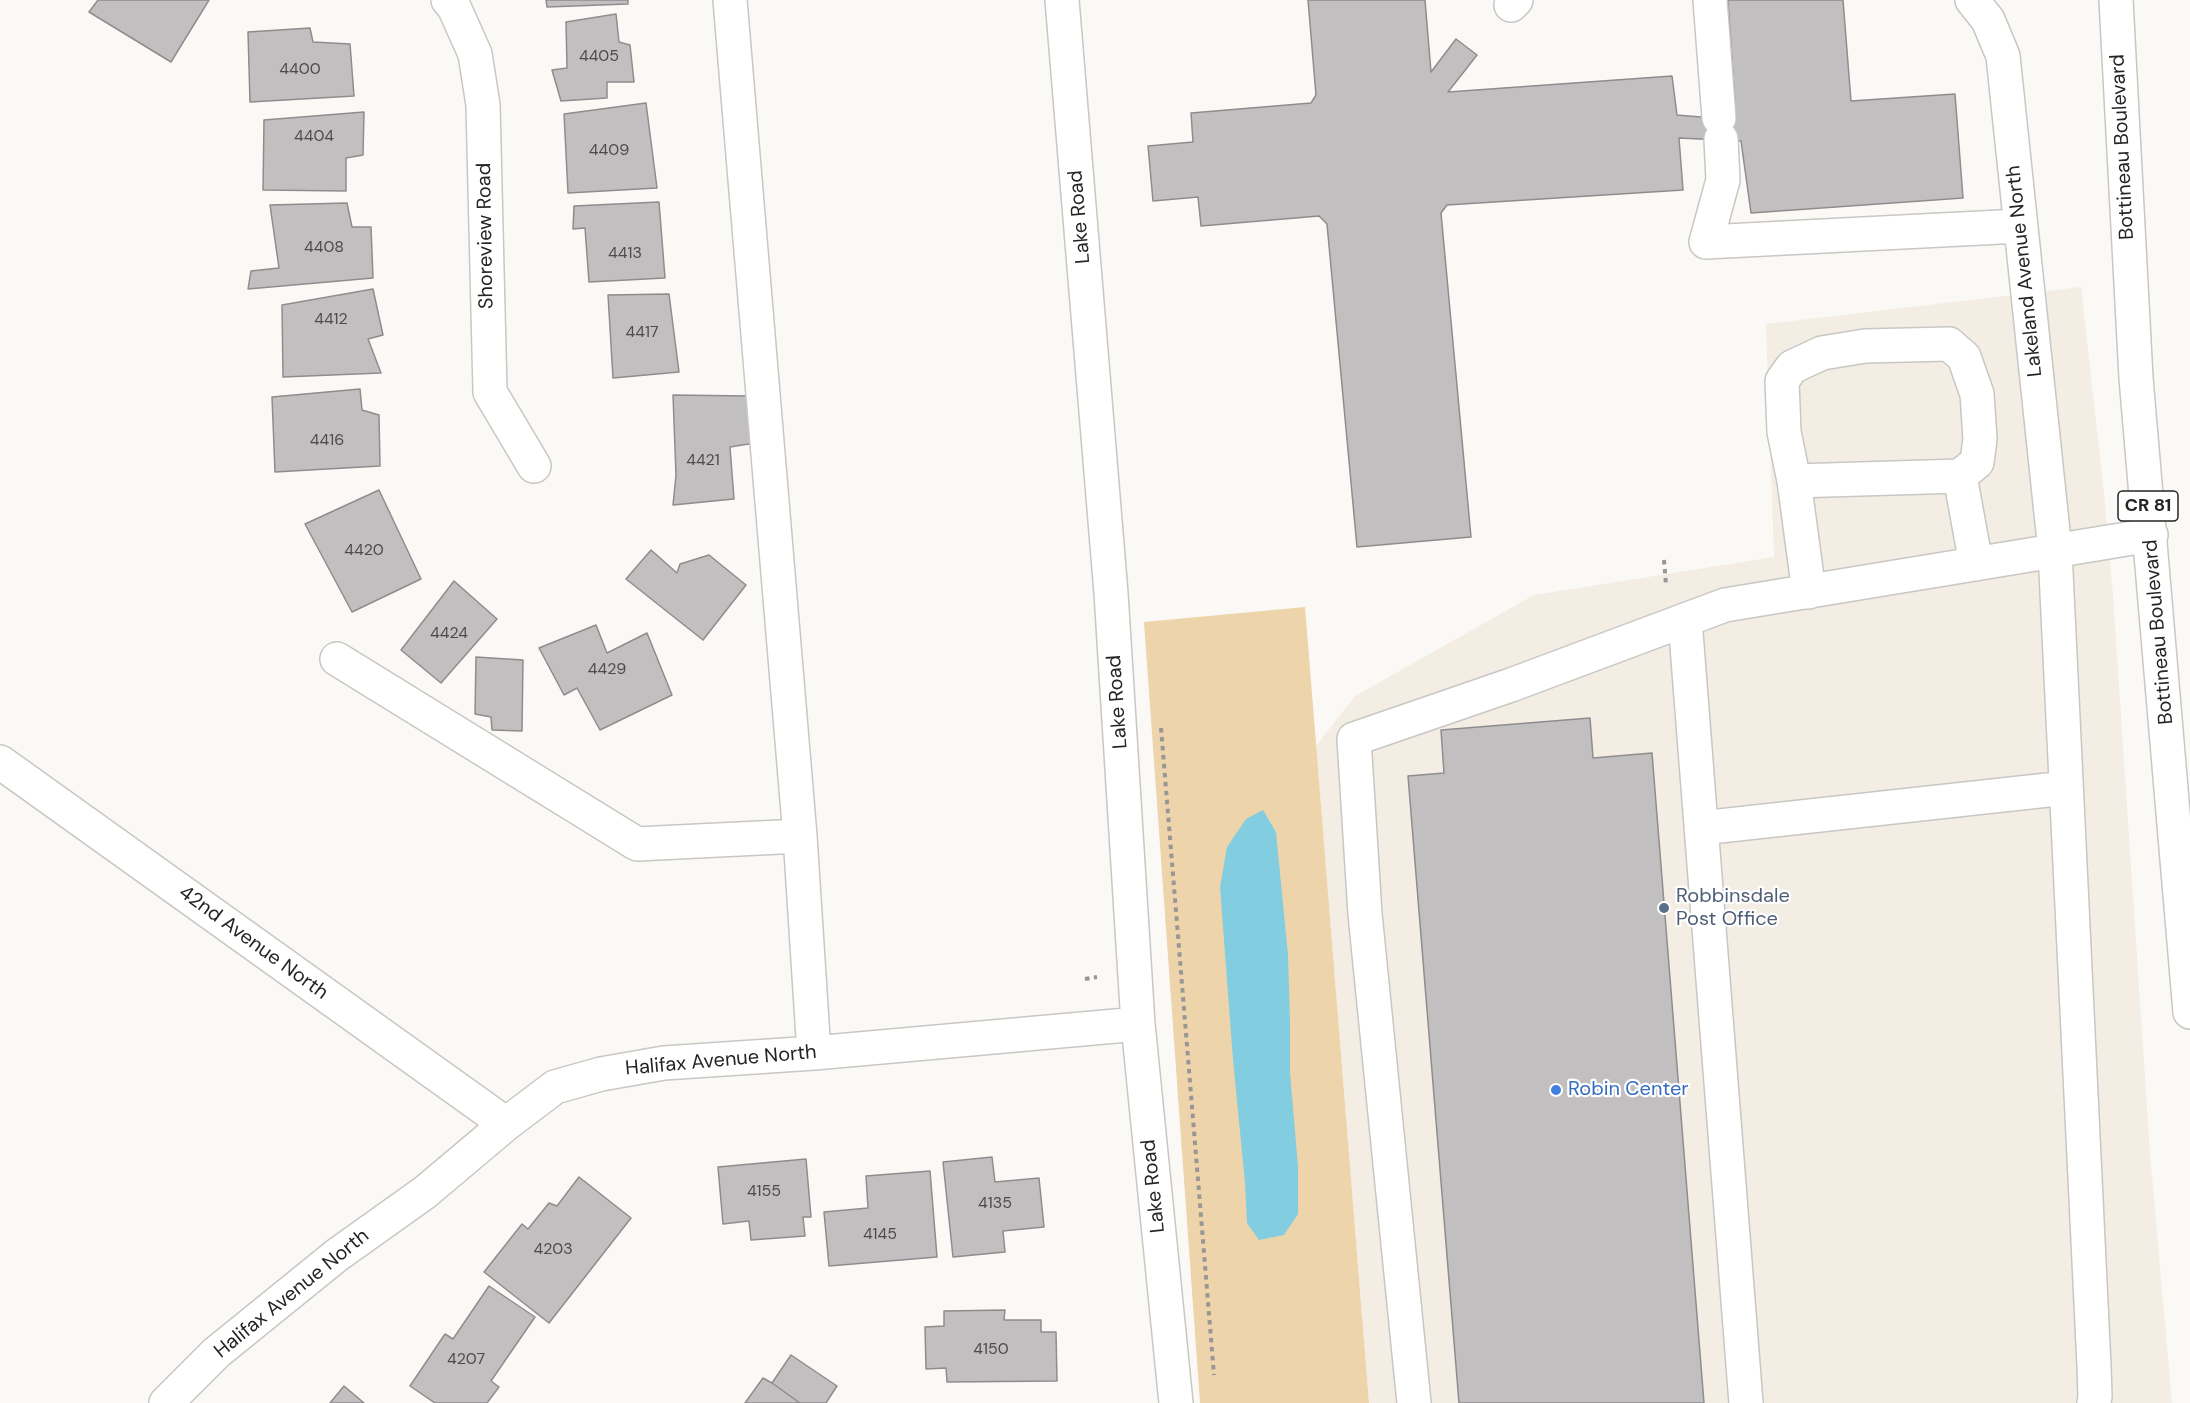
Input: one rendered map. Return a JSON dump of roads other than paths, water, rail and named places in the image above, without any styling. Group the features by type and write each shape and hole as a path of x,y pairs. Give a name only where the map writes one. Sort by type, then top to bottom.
{"street":[{"name":"Shoreview Road","path":"448,0 454,7 475,54 483,105 490,392 534,466"},
{"path":"730,0 800,836 814,1053"},
{"name":"Lake Road","path":"1062,0 1111,593 1138,1024 1176,1403"},
{"path":"1710,0 1723,180 1706,242 2020,226"},
{"name":"Lakeland Avenue North","path":"1972,0 1988,20 2002,56 2055,551 2094,1403"},
{"name":"Bottineau Boulevard","path":"2116,0 2136,378 2190,1012"},
{"path":"1794,481 1960,476 1977,462 1980,439 1977,394 1964,357 1949,344 1865,346 1822,353 1792,367 1782,381 1784,432 1794,481 1809,592"},
{"path":"1960,476 1976,564"},
{"path":"1414,1403 1365,914 1354,739 1511,685 1725,605 2151,535"},
{"path":"1685,620 1746,1403"},
{"path":"337,659 638,844 800,836"},
{"name":"42nd Avenue North","path":"0,762 506,1124"},
{"path":"1701,828 2066,788"},
{"name":"Halifax Avenue North","path":"165,1403 216,1353 337,1255 424,1192 555,1087 601,1074 664,1063 814,1053 1138,1024"}],"water":[{"path":"1263,810 1276,832 1288,955 1290,1072 1298,1167 1298,1214 1284,1235 1259,1240 1247,1223 1220,887 1227,847 1246,819"}],"place":[{"name":"Robbinsdale Post Office","path":"1664,908"},
{"name":"Robin Center","path":"1556,1090"}]}
